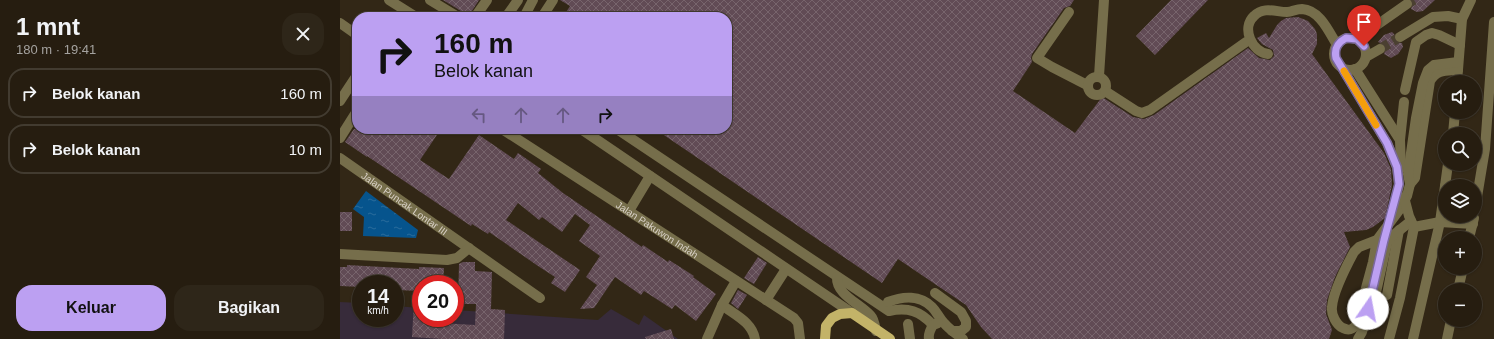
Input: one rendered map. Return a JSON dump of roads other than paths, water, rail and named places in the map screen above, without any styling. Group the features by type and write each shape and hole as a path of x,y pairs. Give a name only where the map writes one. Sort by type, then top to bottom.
{"main road":[{"path":"825,339 826,326 832,318 840,314 852,313 876,331 890,339"}],"street":[{"path":"389,0 408,12"},
{"path":"430,0 450,12"},
{"path":"479,12 488,0"},
{"path":"510,12 518,0"},
{"path":"529,12 534,0"},
{"path":"545,12 553,0"},
{"path":"1099,76 1104,0"},
{"path":"1457,75 1462,19 1471,0"},
{"path":"1357,39 1407,4"},
{"path":"1268,54 1257,49 1250,39 1248,30 1249,23 1254,16 1270,10 1287,12 1302,9 1311,12 1320,18 1337,45"},
{"path":"1069,12 1037,58 1087,85 1092,94 1102,94 1105,90 1106,84 1104,79 1099,76 1093,77 1089,80 1087,85"},
{"path":"1400,37 1433,17 1448,16 1462,19"},
{"path":"1480,179 1485,149 1490,133 1494,22"},
{"path":"340,24 352,32"},
{"path":"1405,90 1416,42 1432,33 1460,45"},
{"path":"1358,339 1362,332 1368,309 1384,240 1396,198 1399,178 1397,167 1390,149 1336,58 1335,54 1337,45 1346,38 1357,39 1364,46 1366,57"},
{"path":"1105,90 1136,110 1150,110 1246,42"},
{"path":"1341,66 1355,69 1360,66 1366,57 1380,49"},
{"path":"1378,239 1360,247 1354,252 1334,296 1332,307 1335,320 1340,327 1348,330 1353,329 1356,325 1378,239 1400,209 1407,196 1410,185 1415,178 1430,81 1438,72 1458,66"},
{"path":"1355,69 1400,140"},
{"path":"340,101 352,83"},
{"path":"1389,339 1400,298 1412,224 1404,196 1400,140 1404,102"},
{"path":"340,138 352,119"},
{"name":"Jalan Pakuwon Indah","path":"510,134 794,318 798,323 800,339"},
{"path":"588,134 852,313"},
{"path":"624,134 837,277 889,307 917,312 926,317 933,325"},
{"path":"634,134 837,270 889,307"},
{"name":"Jalan Puncak Lontar III","path":"340,158 540,298"},
{"path":"629,211 650,176"},
{"path":"1365,339 1387,243 1399,230 1412,224 1438,222"},
{"path":"1413,339 1440,223"},
{"path":"1387,295 1399,230"},
{"path":"340,254 447,260 457,258 469,248"},
{"path":"766,300 786,269"},
{"path":"837,277 836,282 842,291 872,317 876,331"},
{"path":"707,339 722,305 736,281"},
{"path":"935,294 960,312 966,321 966,327 960,331 952,331"},
{"path":"889,307 897,298 916,298 933,308 944,324 963,339"},
{"path":"722,305 750,325 755,339"},
{"path":"926,317 933,308"},
{"path":"930,339 929,335 933,325 939,323 944,324"},
{"path":"908,324 910,339"},
{"path":"1447,339 1450,327"}],"water":[{"path":"366,191 418,230 416,238 363,236 364,217 353,209"}],"tunnel":[{"path":"1407,4 1414,0"},
{"path":"1380,49 1400,37"}]}
